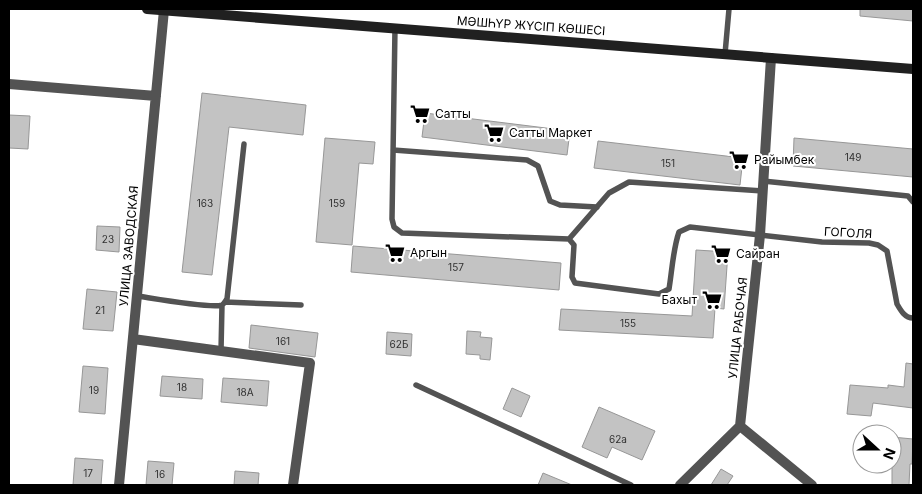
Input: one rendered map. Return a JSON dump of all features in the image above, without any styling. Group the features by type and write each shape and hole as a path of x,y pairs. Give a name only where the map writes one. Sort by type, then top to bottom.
{"main road":[{"name":"МӘШҺҮР ЖҮСІП КӨШЕСІ","path":"147,9 913,69"}],"street":[{"name":"УЛИЦА ЗАВОДСКАЯ","path":"120,485 164,10"},
{"name":"УЛИЦА РАБОЧАЯ","path":"740,426 760,234 771,58"},
{"path":"9,84 156,96"},
{"path":"133,339 310,364 293,485"},
{"path":"680,485 740,426 812,485"}],"lane":[{"path":"725,54 729,9"},
{"path":"395,28 392,219 394,227 402,233 569,239 609,193 629,182 763,186 908,196 913,202"},
{"path":"221,351 223,303 227,298 244,144"},
{"path":"393,150 527,160 538,166 550,201 560,205 597,207"},
{"name":"ГОГОЛЯ","path":"569,239 574,245 572,277 574,283 659,294 669,289 676,241 680,232 690,227 822,242 878,245 887,251 897,304 901,312 909,318 913,318"},
{"path":"137,296 207,305 223,303 301,305"},
{"path":"416,385 631,485"}],"building":[{"path":"860,9 913,9 913,21 860,16"},
{"path":"202,93 306,105 303,135 229,127 212,275 182,272"},
{"path":"425,113 570,131 567,155 422,137"},
{"path":"9,115 30,116 28,149 9,148"},
{"path":"325,138 375,142 373,164 359,163 352,245 316,242"},
{"path":"794,138 913,149 913,177 793,166"},
{"path":"598,141 743,158 740,185 594,168"},
{"path":"97,226 120,227 119,252 96,250"},
{"path":"353,246 561,263 559,290 351,272"},
{"path":"696,250 728,252 724,309 715,308 713,338 559,330 561,309 692,316"},
{"path":"87,289 117,292 113,331 83,329"},
{"path":"251,325 318,333 315,357 249,348"},
{"path":"467,331 481,332 480,337 492,338 490,360 480,359 480,355 466,354"},
{"path":"387,332 412,334 411,356 386,354"},
{"path":"906,363 913,364 913,408 873,403 871,416 847,414 850,385 888,388 888,385 904,387"},
{"path":"83,366 108,368 105,414 79,412"},
{"path":"162,376 203,379 202,399 160,396"},
{"path":"223,378 269,381 267,406 221,402"},
{"path":"512,388 530,396 521,417 503,409"},
{"path":"599,407 655,431 642,460 612,447 607,458 582,447"},
{"path":"902,438 913,439 909,485 892,485 892,474 902,474"},
{"path":"75,458 103,460 101,485 73,485"},
{"path":"148,461 174,463 172,485 146,485"},
{"path":"721,469 733,476 727,485 711,485"},
{"path":"235,471 259,473 258,485 234,485"},
{"path":"543,473 572,485 538,485"}],"place":[{"name":"Сатты","path":"420,114"},
{"name":"Сатты Маркет","path":"494,133"},
{"name":"Райымбек","path":"739,160"},
{"name":"Аргын","path":"395,253"},
{"name":"Сайран","path":"721,254"},
{"name":"Бахыт","path":"712,300"}]}
